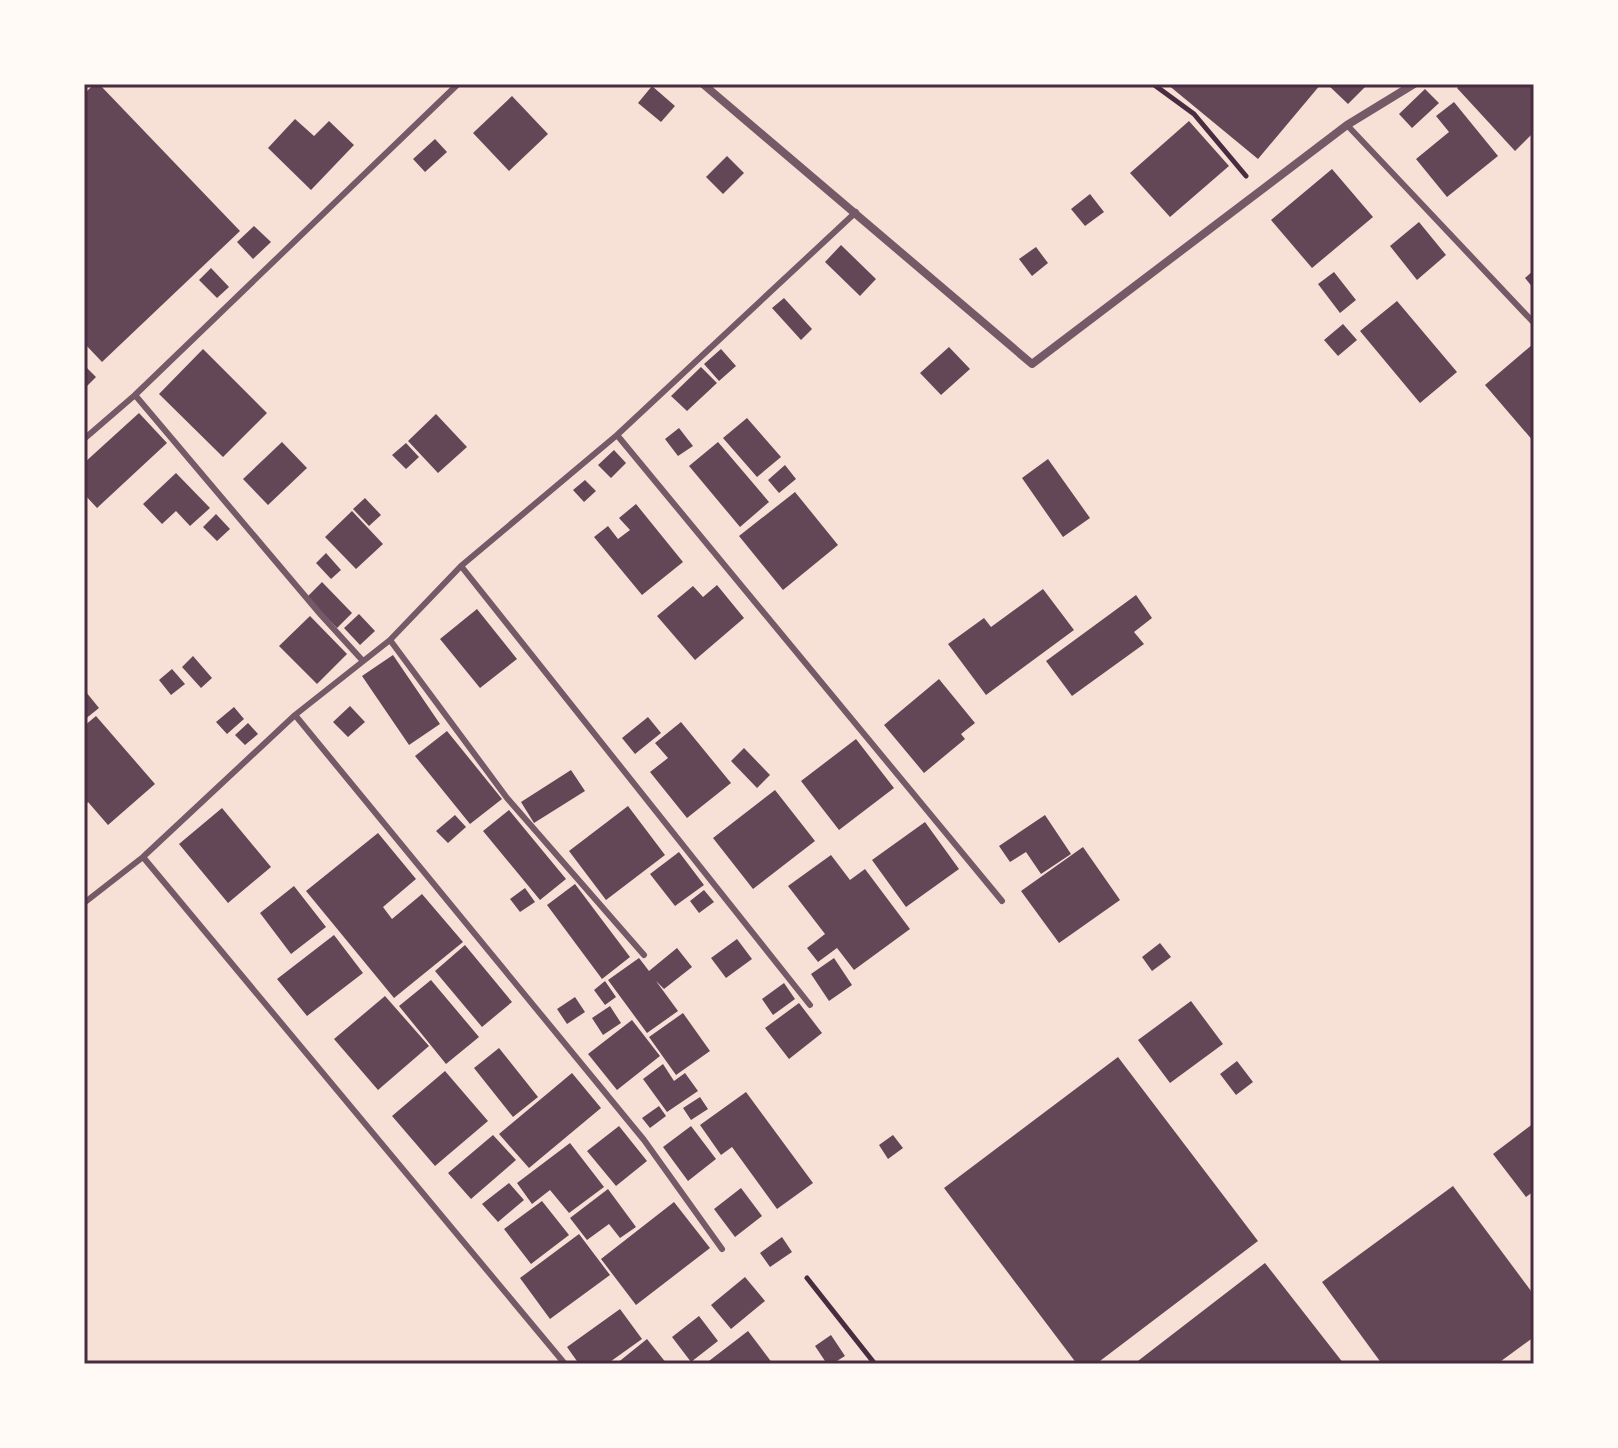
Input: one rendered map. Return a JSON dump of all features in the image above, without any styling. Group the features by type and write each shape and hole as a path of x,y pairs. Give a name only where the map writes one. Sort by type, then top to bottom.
{"street":[{"path":"703,84 1032,364 1347,125 1414,84"}],"lane":[{"path":"84,439 135,395 458,84"},
{"path":"1347,125 1534,323"},
{"path":"84,903 143,857 295,715 390,640 461,566 617,435 856,212"},
{"path":"135,395 363,661"},
{"path":"617,435 1002,901"},
{"path":"461,566 810,1005"},
{"path":"390,640 507,798 644,955"},
{"path":"295,715 644,1140 722,1249"},
{"path":"143,857 565,1364"}],"path":[{"path":"1153,84 1194,114 1259,192"},
{"path":"807,1278 875,1364"}],"building":[{"path":"94,84 99,84 240,231 102,362 84,343 84,94"},
{"path":"1167,84 1321,84 1258,159"},
{"path":"1327,84 1368,84 1348,104"},
{"path":"1461,84 1534,84 1534,132 1515,151 1457,88"},
{"path":"652,86 675,106 661,122 638,103"},
{"path":"1425,89 1439,103 1412,128 1399,114"},
{"path":"512,96 548,134 509,171 473,133"},
{"path":"1454,102 1498,156 1447,197 1416,159 1449,132 1436,116"},
{"path":"295,119 314,136 329,121 354,145 311,190 268,148"},
{"path":"1189,121 1229,166 1170,217 1130,173"},
{"path":"435,139 447,152 425,172 413,159"},
{"path":"727,156 744,173 723,194 706,177"},
{"path":"1332,169 1373,217 1312,268 1271,220"},
{"path":"1090,194 1104,212 1085,226 1071,209"},
{"path":"1419,222 1446,255 1417,280 1390,246"},
{"path":"254,226 271,242 253,259 237,242"},
{"path":"841,245 876,279 860,296 825,262"},
{"path":"1036,247 1048,263 1032,276 1019,259"},
{"path":"211,268 229,287 217,298 199,280"},
{"path":"1534,270 1534,289 1525,278"},
{"path":"1334,272 1356,300 1340,313 1318,284"},
{"path":"784,298 812,329 801,340 772,308"},
{"path":"1397,301 1457,372 1420,403 1360,331"},
{"path":"1343,324 1357,340 1338,356 1324,340"},
{"path":"1532,345 1534,347 1534,442 1485,385"},
{"path":"949,347 970,369 941,395 920,373"},
{"path":"203,349 267,413 223,457 159,394"},
{"path":"721,349 736,366 719,381 704,364"},
{"path":"84,365 96,377 84,389"},
{"path":"701,367 717,383 687,411 671,396"},
{"path":"139,413 167,443 97,508 84,494 84,463"},
{"path":"436,414 467,447 438,473 408,441"},
{"path":"747,418 781,457 757,477 723,438"},
{"path":"679,428 693,446 678,456 665,439"},
{"path":"282,442 307,468 268,505 243,479"},
{"path":"718,442 769,502 740,527 689,466"},
{"path":"406,443 419,457 406,469 392,455"},
{"path":"614,450 626,463 611,478 598,465"},
{"path":"1048,459 1090,518 1063,537 1022,478"},
{"path":"785,465 796,479 779,493 768,480"},
{"path":"176,473 210,508 190,526 176,511 162,524 143,504"},
{"path":"585,480 596,491 584,502 573,490"},
{"path":"795,492 838,545 783,590 739,536"},
{"path":"365,498 381,515 369,526 353,509"},
{"path":"636,504 683,562 642,595 594,537 608,526 618,539 630,530 619,518"},
{"path":"352,511 383,544 356,569 325,537"},
{"path":"216,514 230,529 217,541 203,527"},
{"path":"326,553 341,570 331,579 316,563"},
{"path":"322,582 352,613 337,628 307,597"},
{"path":"717,585 744,618 695,660 657,616 693,586 703,597"},
{"path":"1043,589 1074,630 986,695 948,644 984,618 991,627"},
{"path":"1136,595 1152,618 1134,632 1144,644 1072,696 1046,661"},
{"path":"477,609 517,659 480,688 440,639"},
{"path":"359,614 375,631 360,645 344,628"},
{"path":"310,616 347,654 317,684 279,646"},
{"path":"393,655 440,724 409,745 362,676"},
{"path":"193,656 212,678 201,688 182,667"},
{"path":"172,669 185,684 171,695 159,680"},
{"path":"939,679 975,723 961,734 965,739 924,773 884,725"},
{"path":"86,692 99,708 84,720 84,694"},
{"path":"350,706 365,722 348,737 333,722"},
{"path":"234,707 244,719 227,734 216,722"},
{"path":"96,716 155,784 108,825 88,802 84,806 84,726"},
{"path":"648,717 661,733 635,754 622,738"},
{"path":"681,722 731,783 687,818 650,772 668,758 655,743"},
{"path":"248,723 258,734 245,745 235,735"},
{"path":"447,731 502,799 470,824 415,756"},
{"path":"856,739 894,788 839,830 801,781"},
{"path":"744,748 770,775 757,788 731,761"},
{"path":"571,770 585,791 534,823 521,802"},
{"path":"775,790 815,841 753,889 713,838"},
{"path":"628,806 665,855 606,900 569,851"},
{"path":"222,808 271,867 228,903 179,844"},
{"path":"509,810 566,879 540,900 483,831"},
{"path":"455,815 466,827 448,843 436,831"},
{"path":"1045,815 1071,854 1041,874 1026,852 1010,862 999,846"},
{"path":"925,822 959,869 906,907 872,860"},
{"path":"378,833 416,879 383,907 392,919 422,894 463,942 394,998 306,891"},
{"path":"1083,847 1120,900 1059,943 1021,891"},
{"path":"679,852 704,885 675,906 650,874"},
{"path":"831,855 850,880 865,869 910,929 854,970 837,948 818,962 807,948 825,934 788,886"},
{"path":"575,884 630,957 602,979 547,905"},
{"path":"294,886 326,927 291,954 260,913"},
{"path":"525,888 535,902 520,912 510,899"},
{"path":"704,890 714,902 699,913 690,901"},
{"path":"334,935 363,973 307,1016 277,979"},
{"path":"737,939 752,959 726,978 711,958"},
{"path":"1160,943 1171,957 1152,971 1142,957"},
{"path":"465,945 512,1002 482,1027 435,971"},
{"path":"677,948 692,967 664,989 656,981 678,1011 647,1033 608,980 639,958 649,971"},
{"path":"834,958 852,985 829,1001 811,974"},
{"path":"431,980 479,1037 446,1064 399,1006"},
{"path":"605,981 616,997 605,1005 594,990"},
{"path":"784,983 795,999 773,1015 762,999"},
{"path":"385,996 429,1046 378,1090 334,1039"},
{"path":"575,997 585,1012 567,1024 557,1009"},
{"path":"1191,1001 1223,1044 1170,1083 1138,1040"},
{"path":"799,1003 822,1033 789,1059 765,1028"},
{"path":"610,1006 621,1023 603,1035 592,1018"},
{"path":"683,1013 710,1051 676,1075 649,1037"},
{"path":"632,1020 660,1056 617,1090 588,1054"},
{"path":"499,1048 538,1097 513,1117 474,1068"},
{"path":"1118,1057 1258,1241 1096,1364 1077,1364 944,1188"},
{"path":"1237,1061 1253,1082 1236,1095 1220,1074"},
{"path":"663,1064 674,1081 685,1073 698,1091 667,1112 643,1079"},
{"path":"445,1071 488,1121 435,1166 392,1116"},
{"path":"572,1073 601,1108 529,1168 499,1134"},
{"path":"746,1092 813,1183 777,1209 732,1147 721,1155 700,1125"},
{"path":"700,1097 708,1109 691,1120 683,1108"},
{"path":"659,1106 666,1116 650,1128 642,1118"},
{"path":"1534,1123 1534,1191 1526,1197 1493,1154"},
{"path":"619,1126 647,1161 616,1186 587,1151"},
{"path":"691,1126 716,1159 688,1181 663,1147"},
{"path":"493,1135 516,1160 471,1199 448,1173"},
{"path":"893,1135 903,1148 888,1159 879,1145"},
{"path":"570,1143 604,1187 569,1213 550,1190 532,1204 517,1183"},
{"path":"509,1183 524,1200 498,1222 482,1204"},
{"path":"1453,1186 1534,1295 1534,1337 1497,1364 1382,1364 1322,1282"},
{"path":"741,1188 762,1216 735,1237 714,1209"},
{"path":"608,1189 636,1227 620,1238 609,1224 587,1240 570,1218"},
{"path":"542,1201 569,1235 531,1264 504,1229"},
{"path":"674,1202 710,1248 636,1305 601,1259"},
{"path":"579,1234 610,1275 550,1319 520,1278"},
{"path":"782,1237 792,1252 770,1267 760,1253"},
{"path":"1265,1263 1344,1364 1134,1364"},
{"path":"745,1277 765,1301 731,1329 711,1305"},
{"path":"620,1309 642,1339 607,1364 579,1364 567,1347"},
{"path":"699,1316 718,1341 691,1362 672,1337"},
{"path":"748,1331 773,1364 705,1364"},
{"path":"831,1335 845,1356 827,1364 815,1346"},
{"path":"647,1339 667,1364 616,1364"}]}
